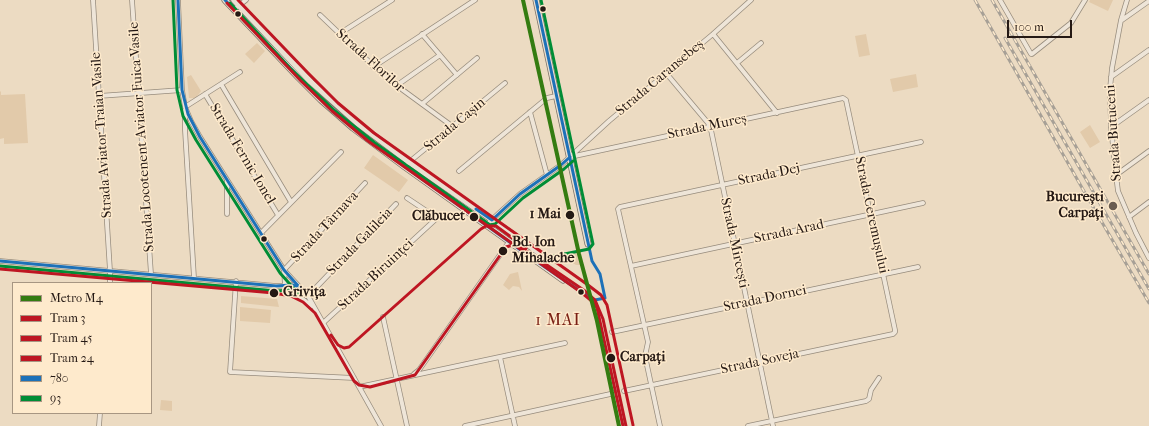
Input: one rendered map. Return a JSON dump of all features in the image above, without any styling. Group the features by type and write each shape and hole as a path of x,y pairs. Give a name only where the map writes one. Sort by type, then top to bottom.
{"main road":[{"path":"225,0 321,100 365,137 563,280"},
{"path":"234,0 324,95 366,130 541,254"},
{"path":"536,0 588,244"},
{"path":"615,393 622,426"}],"street":[{"name":"Strada Aviator Traian Vasile","path":"93,0 110,282"},
{"name":"Strada Locotenent Aviator Fuica Vasile","path":"132,0 151,274"},
{"path":"178,0 194,278"},
{"path":"234,10 246,0"},
{"path":"339,34 392,0"},
{"path":"373,66 475,0"},
{"name":"Strada Caransebeș","path":"486,225 520,194 570,157 751,0"},
{"path":"1001,1 1032,54 1071,23 1085,0"},
{"name":"Strada Butuceni","path":"1127,0 1110,78 1111,127 1118,191 1129,217 1148,252 1149,258"},
{"path":"1122,20 1149,0"},
{"name":"Strada Florilor","path":"320,15 396,86 452,126"},
{"path":"422,34 456,75"},
{"path":"713,34 777,113"},
{"path":"737,63 761,43"},
{"path":"1110,78 1149,50"},
{"path":"396,86 440,55"},
{"path":"422,104 477,58"},
{"path":"185,107 240,72"},
{"name":"Strada Mircești","path":"666,73 710,126 773,426"},
{"name":"Strada Cașin","path":"405,167 505,83"},
{"path":"221,84 291,202"},
{"path":"99,96 182,90"},
{"name":"Strada Fernic Ionel","path":"205,94 278,215"},
{"path":"459,171 547,98 556,96"},
{"name":"Strada Mureș","path":"570,157 845,98"},
{"name":"Strada Ceremușului","path":"845,98 895,332"},
{"path":"1111,127 1149,100"},
{"path":"185,107 195,129 284,270 308,296 380,426"},
{"path":"530,112 547,174"},
{"name":"Strada Dej","path":"631,266 618,209 620,207 921,142"},
{"path":"1116,175 1149,151"},
{"path":"261,232 341,152"},
{"path":"227,180 227,214"},
{"name":"Strada Târnava","path":"284,270 365,183"},
{"name":"Strada Biruinței","path":"324,323 437,218 407,198"},
{"path":"1129,217 1149,202"},
{"name":"Strada Arad","path":"631,266 923,203"},
{"name":"Strada Galileia","path":"308,296 396,204"},
{"path":"413,375 509,242"},
{"path":"529,256 541,254"},
{"path":"0,261 285,286 292,285 300,288"},
{"path":"631,266 648,342 645,356 660,426"},
{"name":"Strada Dornei","path":"612,332 918,267"},
{"path":"284,270 285,286"},
{"path":"285,286 290,282 291,277"},
{"path":"236,281 230,372 354,378"},
{"path":"285,286 314,307"},
{"path":"383,317 407,426"},
{"name":"Strada Soveja","path":"624,391 893,334 895,332"},
{"path":"359,387 565,343"},
{"path":"500,357 515,426"},
{"path":"748,426 866,401 869,399 871,390 878,378"},
{"path":"465,426 615,393"},
{"path":"99,426 100,414"}],"shaded area":[{"path":"1090,0 1113,0 1108,11 1089,2"},
{"path":"866,34 870,55 859,57 855,36"},
{"path":"257,43 265,51 254,63 245,54"},
{"path":"916,74 918,87 893,92 890,79"},
{"path":"191,75 201,91 196,98 189,98 187,77"},
{"path":"1,91 1,95 25,94 28,143 4,144 4,138 0,139"},
{"path":"1090,125 1100,142 1090,148 1080,132"},
{"path":"373,155 408,180 399,192 364,168"},
{"path":"578,252 581,265 576,265 561,256"},
{"path":"518,272 522,291 519,287 513,286 509,290 503,285 510,274"},
{"path":"241,296 277,299 279,307 241,303"},
{"path":"240,307 271,310 270,323 240,321"},
{"path":"161,400 172,401 172,411 160,410"}],"railway":[{"path":"975,0 1149,303"},
{"path":"992,0 1149,274"},
{"path":"1005,38 1149,289"}],"metro line":[{"name":"M4","path":"523,0 579,254 597,321 619,426"}],"tram line":[{"name":"24","path":"238,0 338,103 374,133 601,295 607,305 633,425"},
{"name":"45","path":"227,3 301,81 332,111 368,141 593,302 597,308 623,426"},
{"name":"3","path":"331,335 338,345 344,348 349,347 486,226 496,226 526,248"},
{"name":"3","path":"152,282 274,293 291,296 303,302 315,313 354,381 359,385 370,387 415,375 506,247 516,244 585,291 595,300 603,319 626,426"},
{"name":"3","path":"0,269 148,282"}],"transit line":[{"name":"93","path":"173,0 177,90 183,116 196,140 280,273 296,291"},
{"name":"780","path":"178,0 182,90 188,114 200,137 284,270 300,288"},
{"name":"780","path":"225,0 315,94 368,140 590,298 595,300 605,298 600,274 592,261 536,0"},
{"name":"93","path":"530,261 589,249 593,244 541,0"},
{"name":"93","path":"230,3 290,68 335,111 375,143 490,225 495,224 523,198 573,161"},
{"name":"780","path":"476,209 492,220 520,194 570,157"},
{"name":"780","path":"0,261 276,286 292,285 300,288"},
{"name":"93","path":"0,266 276,291 291,290 298,293"}],"place":[{"name":"București Carpați","path":"1113,206"},
{"name":"1 Mai","path":"570,215"},
{"name":"Clăbucet","path":"474,217"},
{"name":"Bd. Ion Mihalache","path":"503,251"},
{"name":"Grivița","path":"274,293"},
{"name":"Carpați","path":"611,358"}],"district":[{"name":"1 MAI","path":"558,321"}]}
